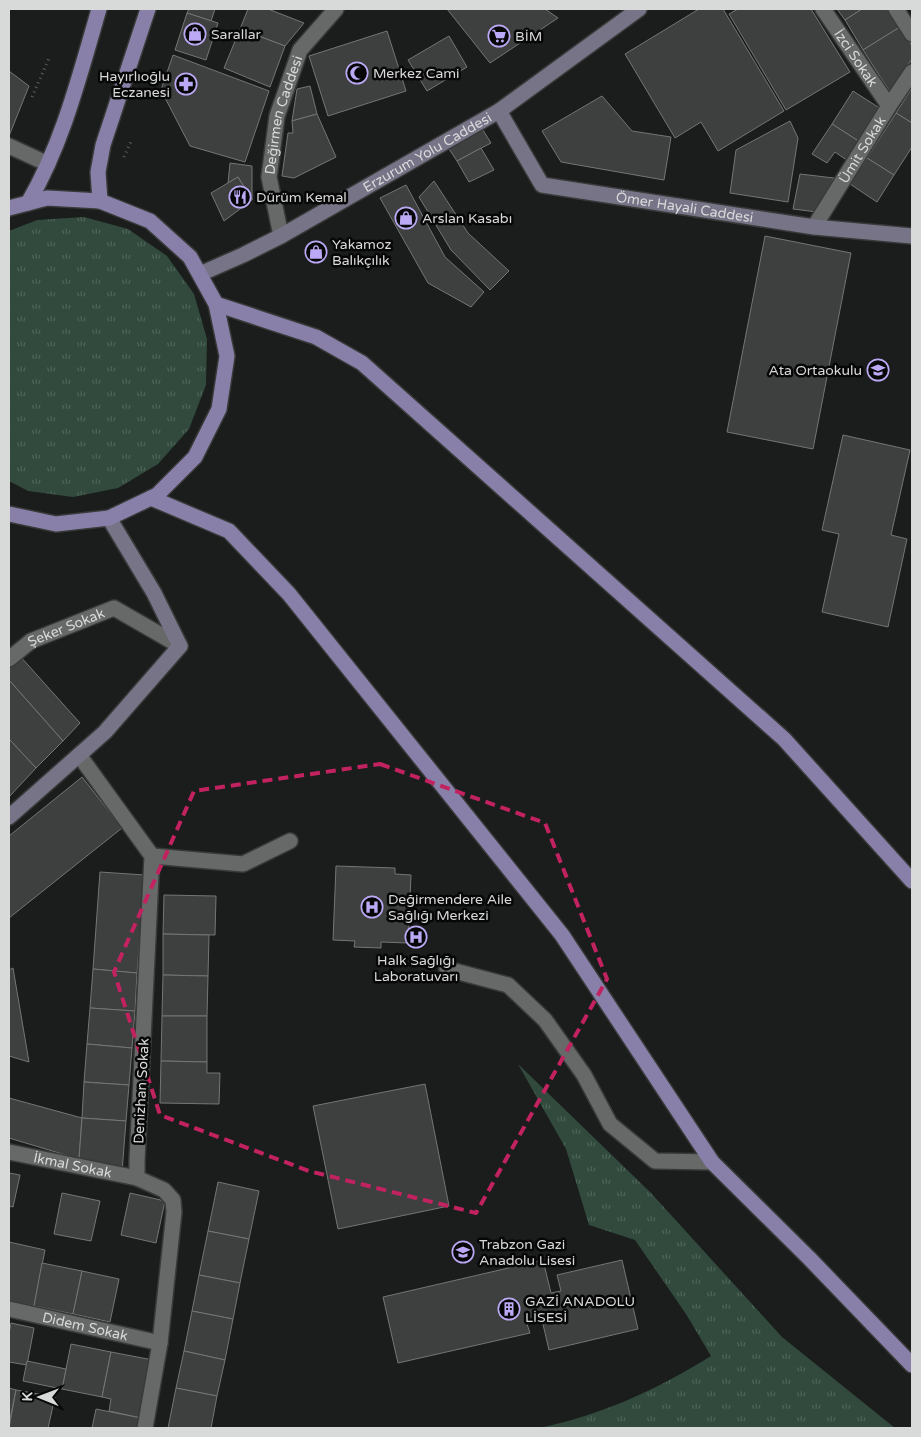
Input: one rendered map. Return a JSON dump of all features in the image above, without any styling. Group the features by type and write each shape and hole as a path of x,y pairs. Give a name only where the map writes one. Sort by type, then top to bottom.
{"main road":[{"path":"28,203 48,164 75,93 99,9"},
{"path":"100,201 98,172 103,146 148,9"},
{"path":"9,208 47,198 100,201 150,221 190,257 200,274 216,304 227,356 219,409 195,457 157,495 109,518 56,524 9,514"},
{"path":"216,304 316,337 362,363 784,739 912,881"},
{"path":"151,498 229,531 289,594 562,934 712,1162 809,1258 912,1365"}],"street":[{"name":"Değirmen Caddesi","path":"281,236 269,178 277,116 300,50 336,9"},
{"name":"Erzurum Yolu Caddesi","path":"200,274 281,236 499,111 639,9"},
{"name":"İzci Sokak","path":"823,9 889,106"},
{"path":"896,9 912,34"},
{"name":"Ümit Sokak","path":"814,227 912,72"},
{"name":"Ömer Hayali Caddesi","path":"499,111 542,185 814,227 912,236"},
{"path":"9,146 48,164"},
{"path":"9,817 105,732 180,646 154,593 109,518"},
{"name":"Şeker Sokak","path":"9,659 31,641 114,608 180,646"},
{"path":"79,755 152,856 243,864 290,841"},
{"name":"Denizhan Sokak","path":"138,1178 137,1161 152,856"},
{"path":"447,969 508,985 545,1020 584,1075 610,1124 655,1161 712,1162"},
{"name":"İkmal Sokak","path":"9,1152 138,1178"},
{"path":"138,1178 164,1190 173,1200 174,1212 160,1343 145,1428"},
{"name":"Didem Sokak","path":"9,1309 160,1343"}],"path":[{"path":"32,97 50,56"}],"highlighted area":[{"path":"380,764 545,823 607,979 476,1213 309,1171 160,1115 114,972 194,791"}],"green space":[{"path":"84,217 128,229 167,256 194,294 207,339 206,385 189,429 158,464 118,488 73,497 28,491 9,481 9,231 37,220"},
{"path":"518,1064 651,1193 782,1337 895,1428 538,1428 583,1417 628,1400 671,1379 711,1356 686,1314 635,1240 589,1225 566,1149"}],"building":[{"path":"189,9 215,9 211,21 187,13"},
{"path":"248,9 268,9 304,23 285,46 240,29"},
{"path":"447,9 545,9 558,18 490,63"},
{"path":"699,9 723,9 784,111 718,151 701,122 675,138 625,54"},
{"path":"738,9 811,9 850,72 786,110 729,14"},
{"path":"837,9 862,9 845,20"},
{"path":"862,9 888,9 900,27 863,50 845,20"},
{"path":"187,13 218,23 206,60 175,50"},
{"path":"900,27 912,46 912,59 890,92 863,50"},
{"path":"240,29 285,46 270,87 224,68"},
{"name":"Merkez Cami","path":"387,31 406,91 328,116 309,56"},
{"path":"449,36 467,67 427,91 408,60"},
{"path":"173,55 269,91 245,162 190,146 161,90"},
{"path":"9,71 29,86 9,136"},
{"path":"310,86 317,114 292,121 297,89"},
{"path":"912,88 912,123 896,113"},
{"path":"853,91 881,109 860,142 832,124"},
{"path":"602,96 632,131 671,137 664,180 561,162 542,131"},
{"path":"896,113 912,123 912,147 894,175 867,158"},
{"path":"317,114 336,157 294,178 282,176 288,133 293,133 292,121"},
{"path":"790,121 798,138 788,202 730,193 736,150"},
{"path":"832,124 860,142 848,161 835,152 827,163 812,154"},
{"path":"481,127 491,143 457,161 447,146"},
{"path":"481,148 494,170 469,182 457,161"},
{"path":"867,158 894,175 877,202 850,184"},
{"path":"230,163 252,166 252,200 238,177 228,183"},
{"path":"800,174 834,178 817,212 793,209"},
{"path":"238,177 252,200 224,221 211,193"},
{"path":"434,181 468,233 509,271 490,290 451,250 419,197"},
{"path":"406,185 445,257 484,292 471,307 428,283 380,198"},
{"path":"765,236 851,253 813,449 727,432"},
{"path":"843,435 910,450 891,535 907,539 888,627 822,612 839,534 822,530"},
{"path":"19,655 80,723 63,741 9,680 9,668"},
{"path":"9,680 63,741 36,768 9,739"},
{"path":"9,739 36,768 9,797"},
{"path":"82,777 122,828 9,918 9,836"},
{"name":"Değirmendere Aile Sağlığı Merkezi","path":"336,866 395,868 395,874 411,875 408,943 381,942 381,948 354,947 355,941 333,940"},
{"path":"100,872 145,875 137,973 93,969"},
{"path":"164,895 216,896 215,935 163,934"},
{"path":"163,934 209,935 208,976 163,975"},
{"path":"13,968 29,1062 9,1056 9,970"},
{"path":"93,969 137,973 135,1011 90,1008"},
{"path":"163,975 208,976 207,1016 162,1016"},
{"path":"90,1008 135,1011 132,1048 87,1044"},
{"path":"162,1016 207,1016 207,1062 161,1061"},
{"path":"87,1044 132,1048 129,1085 84,1082"},
{"path":"161,1061 207,1062 207,1073 220,1073 219,1104 160,1103"},
{"path":"84,1082 129,1085 126,1121 82,1118"},
{"path":"425,1084 449,1206 338,1229 313,1106"},
{"path":"9,1098 82,1118 79,1159 9,1138"},
{"path":"82,1118 126,1121 122,1172 79,1159"},
{"path":"9,1173 20,1175 13,1207 9,1206"},
{"path":"218,1182 259,1191 249,1239 208,1231"},
{"path":"62,1193 100,1201 91,1241 54,1234"},
{"path":"130,1193 165,1201 156,1243 121,1235"},
{"path":"208,1231 249,1239 240,1283 199,1275"},
{"path":"9,1242 45,1250 34,1306 9,1301"},
{"name":"GAZİ ANADOLU LİSESİ","path":"543,1260 551,1293 561,1291 557,1275 622,1260 638,1329 549,1350 542,1320 527,1324 530,1333 398,1363 383,1297"},
{"path":"42,1263 82,1271 73,1314 34,1306"},
{"path":"82,1271 119,1279 110,1322 73,1314"},
{"path":"199,1275 240,1283 233,1319 192,1311"},
{"path":"192,1311 233,1319 225,1360 184,1351"},
{"path":"11,1323 34,1328 27,1365 9,1362"},
{"path":"71,1344 111,1352 102,1397 62,1389"},
{"path":"184,1351 225,1360 217,1396 176,1388"},
{"path":"111,1352 153,1360 141,1418 109,1411 111,1399 102,1397"},
{"path":"27,1361 66,1369 62,1389 23,1381"},
{"path":"9,1388 16,1390 9,1424"},
{"path":"176,1388 217,1396 211,1428 168,1428"},
{"path":"16,1390 55,1397 48,1428 9,1428"},
{"path":"96,1409 141,1418 139,1428 92,1428"}],"place":[{"name":"Sarallar","path":"195,34"},
{"name":"BİM","path":"499,36"},
{"name":"Merkez Cami","path":"357,73"},
{"name":"Hayırlıoğlu Eczanesi","path":"186,84"},
{"name":"Dürüm Kemal","path":"240,197"},
{"name":"Arslan Kasabı","path":"406,218"},
{"name":"Yakamoz Balıkçılık","path":"316,252"},
{"name":"Ata Ortaokulu","path":"878,370"},
{"name":"Değirmendere Aile Sağlığı Merkezi","path":"372,907"},
{"name":"Halk Sağlığı Laboratuvarı","path":"416,937"},
{"name":"Trabzon Gazi Anadolu Lisesi","path":"463,1252"},
{"name":"GAZİ ANADOLU LİSESİ","path":"509,1309"}]}
